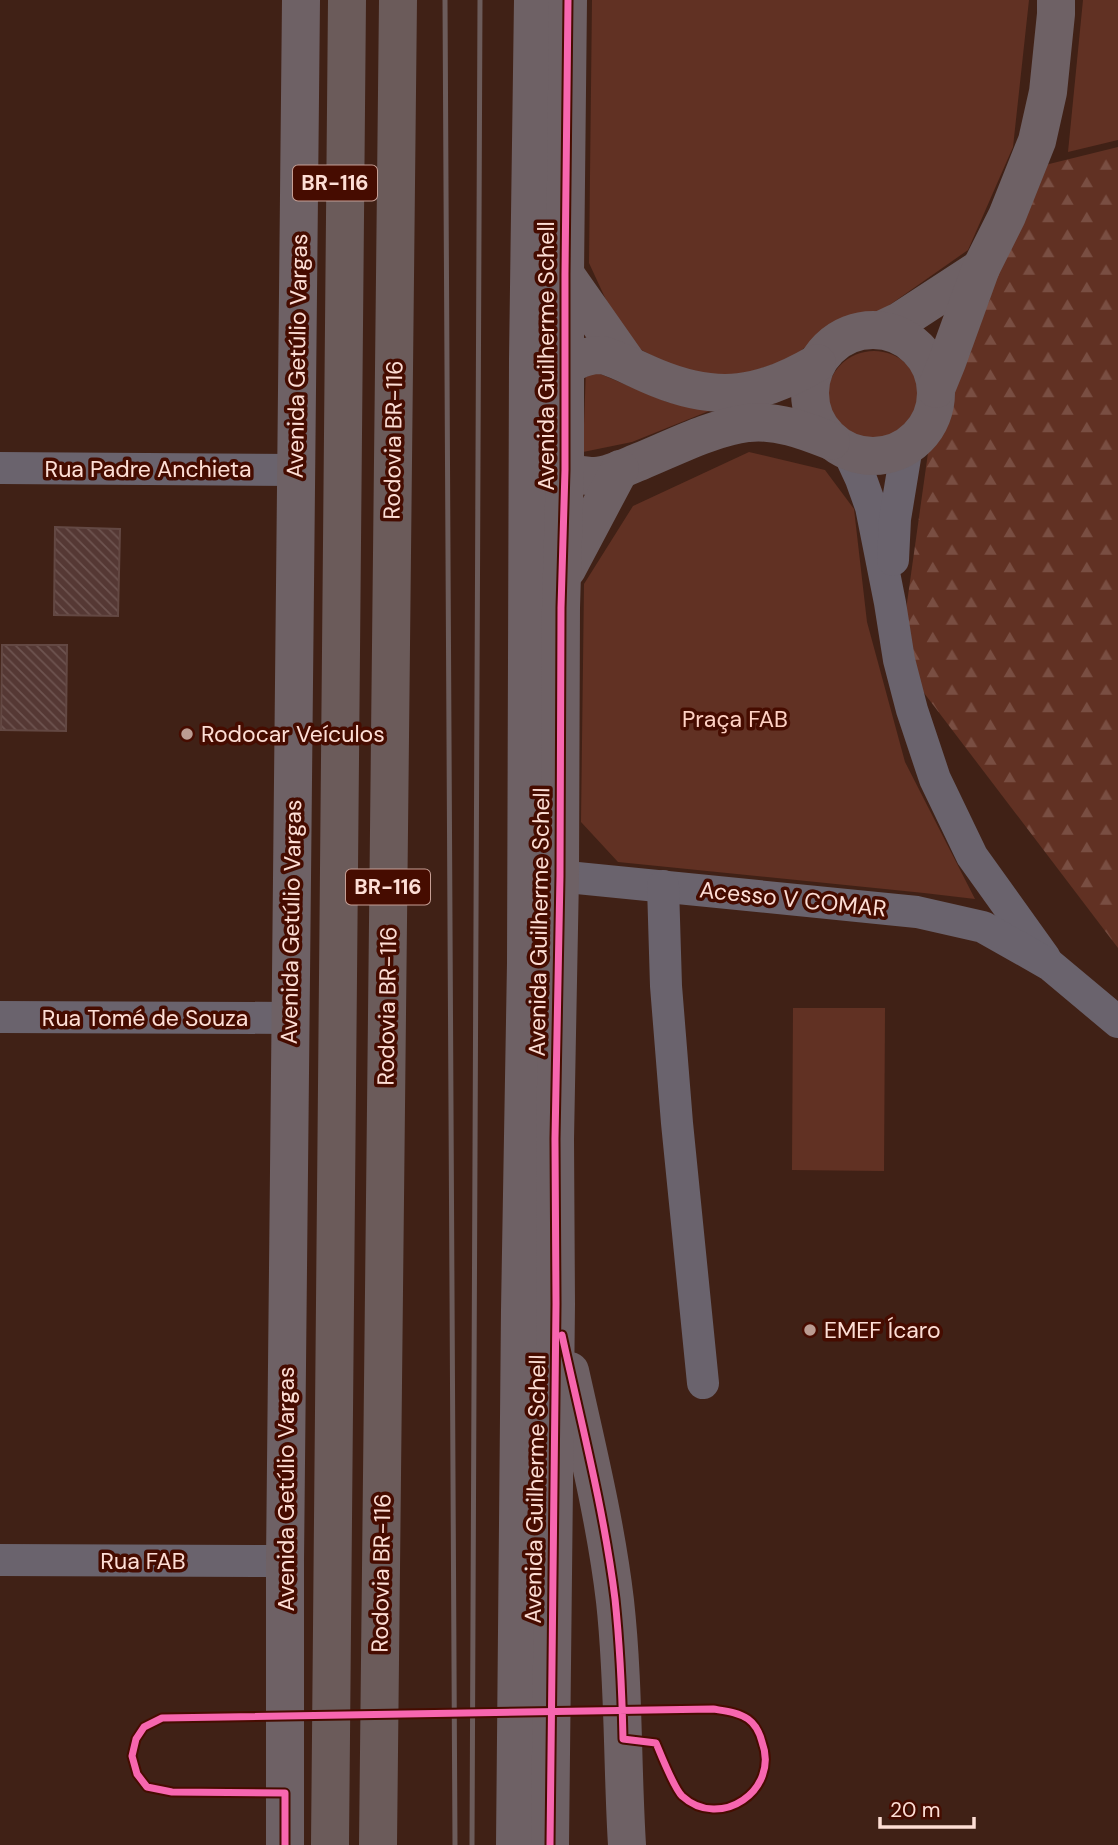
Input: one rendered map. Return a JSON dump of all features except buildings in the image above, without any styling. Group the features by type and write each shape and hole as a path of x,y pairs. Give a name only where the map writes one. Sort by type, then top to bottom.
{"highway":[{"name":"BR-116","path":"325,0 344,366"},
{"name":"BR-116","path":"330,1845 347,0"},
{"name":"Rodovia BR-116","path":"378,1845 398,0"}],"main road":[{"name":"Avenida Getúlio Vargas","path":"285,1845 285,1561 301,0"},
{"name":"Avenida Guilherme Schell","path":"533,0 528,420 555,1139 551,1845"},
{"name":"Avenida Guilherme Schell","path":"515,1845 519,1338 526,963 543,874 564,575 568,0"},
{"path":"936,389 981,268 1007,216 1037,141 1048,92 1055,0"},
{"path":"881,330 900,321 981,268"},
{"path":"565,274 628,364"},
{"path":"817,363 764,387 716,394 680,386 628,364 594,354 584,356 565,367 543,391 528,420 550,459 565,470 596,476 715,431 751,423 788,426 840,446 868,456 889,454 907,446 920,435 935,406 936,389 931,368 919,350 902,337 881,330 862,330 843,336 828,348 817,363 810,383 810,404 818,424 840,446"},
{"path":"564,575 620,469"},
{"path":"556,1304 594,1482 614,1598 621,1671 627,1845"},
{"path":"379,1773 386,1845"}],"street":[{"name":"Acesso V COMAR","path":"840,446 861,479 871,507 899,660 935,779 972,856 1050,965"},
{"name":"Acesso V COMAR","path":"890,603 895,519 907,446"},
{"name":"Rua Padre Anchieta","path":"0,468 296,470"},
{"name":"Acesso V COMAR","path":"543,874 917,912 983,927 1050,965 1118,1022"},
{"path":"663,886 668,1014 703,1383"},
{"name":"Rua Tomé de Souza","path":"0,1017 290,1018"},
{"name":"Rua FAB","path":"0,1560 285,1561"}],"path":[{"path":"285,1793 172,1792 147,1787 137,1774 132,1756 136,1739 144,1727 162,1718 713,1709 732,1712 750,1720 760,1734 767,1754 764,1776 753,1792 737,1804 719,1810 699,1807 680,1795 656,1743 623,1739"}],"green space":[{"path":"592,0 1029,0 1013,147 968,250 881,311 842,321 789,359 708,386 625,341 589,263"},
{"path":"1083,0 1118,0 1118,140 1068,152"},
{"path":"1118,147 1118,948 899,660 951,289 1029,169"},
{"path":"874,351 892,354 907,365 918,380 921,398 918,416 907,431 892,442 874,445 856,442 841,431 830,416 827,398 830,380 841,365 856,354"},
{"path":"586,368 667,402 709,411 632,442 583,452"},
{"name":"Praça FAB","path":"749,452 825,470 854,509 867,622 905,762 975,899 618,862 581,822 584,584 633,506"},
{"path":"793,1008 885,1008 884,1171 792,1170"}],"railway":[{"path":"445,0 455,1845"},
{"path":"472,1845 480,0"}],"cycle path":[{"path":"550,1845 568,0"},
{"path":"285,1845 285,1793 172,1792 147,1787 137,1774 132,1756 136,1739 144,1727 162,1718 713,1709 740,1715 755,1726 765,1760 762,1776 755,1789 743,1800 729,1807 713,1809 697,1806 679,1792 656,1743 623,1739 623,1721 622,1704 618,1634 615,1599 605,1532 562,1335"}],"place":[{"name":"Rodocar Veículos","path":"187,734"},
{"name":"EMEF Ícaro","path":"810,1330"}]}
